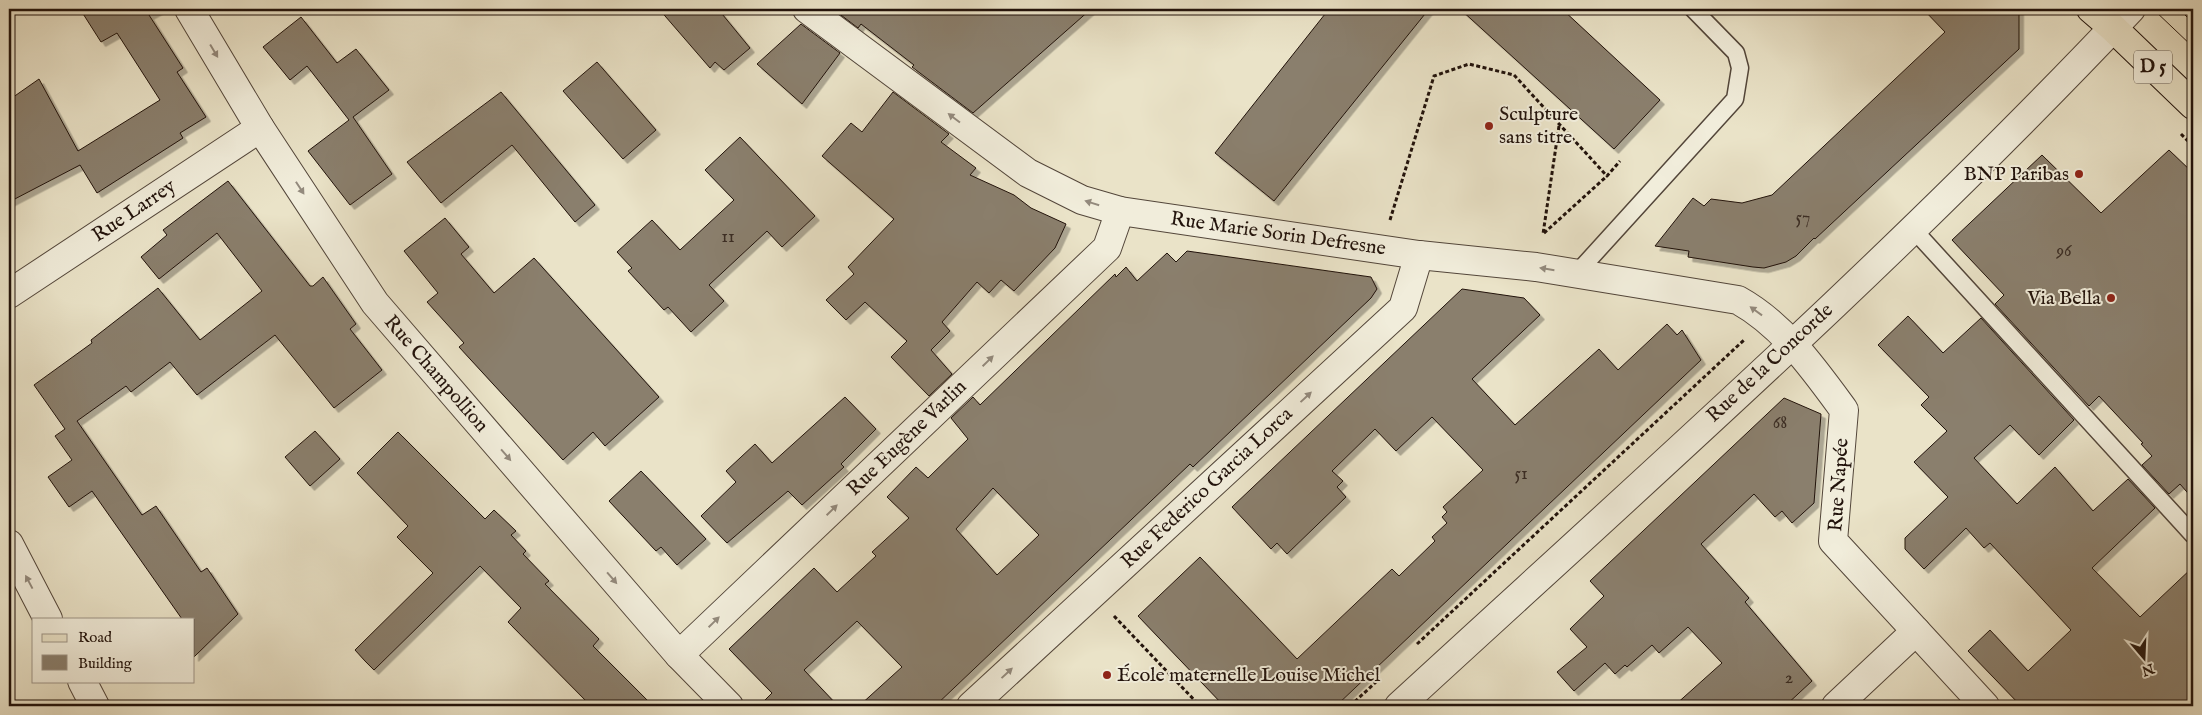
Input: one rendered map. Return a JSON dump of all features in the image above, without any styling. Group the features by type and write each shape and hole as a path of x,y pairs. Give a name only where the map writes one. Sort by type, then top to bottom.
{"main road":[{"name":"D 5","path":"2091,9 2122,18 2193,105"}],"street":[{"name":"Rue Champollion","path":"189,9 260,128 375,303 679,655 729,706"},
{"name":"Rue Marie Sorin Defresne","path":"807,9 1028,173 1082,200 1120,211 1382,249 1576,274 1738,300 1757,311 1792,344"},
{"name":"Rue de la Concorde","path":"1399,706 1792,344 1913,229 2122,18"},
{"name":"Rue Larrey","path":"9,294 260,128"},
{"name":"Rue Eugène Varlin","path":"679,655 1107,248 1120,211"},
{"name":"Rue Federico Garcia Lorca","path":"971,706 1402,308 1419,254"},
{"name":"Rue Napée","path":"1792,344 1844,410 1834,541 1985,706"},
{"path":"9,544 47,618"},
{"path":"1836,706 1916,631"},
{"path":"83,682 95,706"}],"lane":[{"path":"1576,274 1735,99 1740,68 1736,53 1693,9"},
{"path":"1913,229 2193,535"}],"path":[{"path":"1382,249 1434,76 1469,64 1514,74 1559,126 1607,176"},
{"path":"1559,126 1543,234 1607,176 1620,161"},
{"path":"1415,646 1767,320"},
{"path":"1126,628 1200,706"},
{"path":"1350,706 1379,680"}],"building":[{"path":"80,9 160,9 149,15 183,68 177,72 206,117 180,133 183,138 97,193 80,165 9,202 9,100 39,79 78,151 160,100 117,33 101,42"},
{"path":"659,9 718,9 750,48 724,70 715,62 710,68"},
{"path":"833,9 1091,9 973,113 912,67 914,65 861,24 858,28"},
{"path":"1329,9 1429,9 1274,201 1215,153"},
{"path":"1460,9 1562,9 1660,100 1614,149"},
{"path":"1923,9 2019,9 2019,49 1815,239 1796,256 1786,262 1764,268 1753,267 1688,257 1689,251 1655,246 1693,198 1704,206 1711,199 1742,203 1772,195 1945,32"},
{"path":"301,17 337,63 356,49 389,90 353,117 392,174 350,205 308,151 349,120 307,66 290,80 263,47"},
{"path":"801,24 840,53 802,104 757,64"},
{"path":"597,62 656,130 623,159 563,91"},
{"path":"501,92 595,205 575,222 512,145 441,203 407,162"},
{"path":"893,92 949,134 941,142 976,168 970,175 1014,195 1031,208 1066,224 1055,248 1014,291 1001,280 989,293 977,282 942,322 950,331 931,350 952,374 929,396 891,357 907,341 865,302 846,320 826,300 854,274 848,267 894,219 822,156 851,123 862,132"},
{"path":"740,137 815,216 782,247 767,231 709,285 724,301 691,332 668,307 664,310 628,271 632,268 617,252 652,220 680,250 734,200 705,170"},
{"name":"Via Bella","path":"2169,150 2193,173 2193,499 2180,484 2169,494 2142,465 2152,456 2141,444 2143,443 2099,396 2089,406 1995,304 2004,295 1952,240 2042,155 2101,213"},
{"path":"228,181 310,286 313,286 323,277 356,324 350,329 382,370 334,408 275,335 197,395 170,362 131,392 126,386 77,421 142,515 156,506 201,572 207,568 238,614 195,656 195,618 181,618 92,491 69,507 48,477 72,460 55,436 65,429 34,385 92,343 91,340 158,288 200,340 262,291 217,233 159,279 141,257 167,235 163,230"},
{"path":"445,218 469,247 461,254 494,293 534,258 659,397 605,446 593,432 563,460 459,347 464,343 427,302 438,293 404,251"},
{"path":"1187,251 1371,277 1377,289 1371,298 1193,467 1190,464 935,706 859,706 902,667 857,621 804,670 838,706 759,706 772,693 729,649 814,568 837,592 876,556 872,552 909,518 887,497 916,467 928,478 968,439 951,418 973,397 980,405 1115,274 1116,277 1126,267 1137,281 1167,253 1176,262","holes":["993,488 1039,535 997,575 956,529"]},
{"path":"1462,289 1524,298 1540,315 1472,379 1515,425 1599,349 1618,370 1667,324 1677,335 1682,330 1701,360 1336,706 1224,706 1138,616 1200,557 1297,659 1392,569 1399,576 1435,541 1432,537 1447,523 1442,517 1447,512 1443,507 1483,470 1432,417 1396,451 1375,429 1332,471 1343,481 1337,487 1346,497 1287,554 1277,543 1271,549 1232,507"},
{"path":"1908,316 1943,353 1981,318 2074,420 2039,455 2010,425 1974,458 2017,504 2055,467 2093,511 2128,479 2155,508 2092,568 2140,617 2193,567 2193,706 2146,706 2140,700 2134,706 2021,706 1968,651 1990,630 2028,671 2071,630 1990,543 1984,548 1966,528 1924,569 1905,549 1905,538 1948,497 1914,462 1947,431 1921,405 1929,397 1878,345"},
{"path":"845,397 876,429 841,464 844,467 802,505 788,491 727,543 701,516 736,482 726,471 755,444 772,463"},
{"path":"1784,398 1821,414 1814,503 1792,523 1782,511 1775,517 1754,494 1701,544 1749,598 1745,602 1812,681 1785,706 1674,706 1722,663 1688,627 1659,653 1652,645 1627,667 1625,665 1615,674 1605,663 1574,691 1557,672 1587,647 1570,629 1604,596 1590,581"},
{"path":"315,431 340,459 310,486 285,457"},
{"path":"398,432 485,519 494,510 516,531 511,535 526,551 523,554 549,581 545,584 599,639 593,646 653,706 591,706 508,622 521,608 480,566 374,670 365,661 355,650 433,573 397,537 408,526 357,473"},
{"path":"641,471 706,539 677,565 661,547 656,551 609,501"}],"tram line":[{"path":"2153,9 2193,47"},
{"path":"2179,9 2193,23"}],"place":[{"name":"Sculpture sans titre","path":"1489,126"},
{"name":"BNP Paribas","path":"2079,174"},
{"name":"Via Bella","path":"2111,298"},
{"name":"École maternelle Louise Michel","path":"1107,675"}]}
